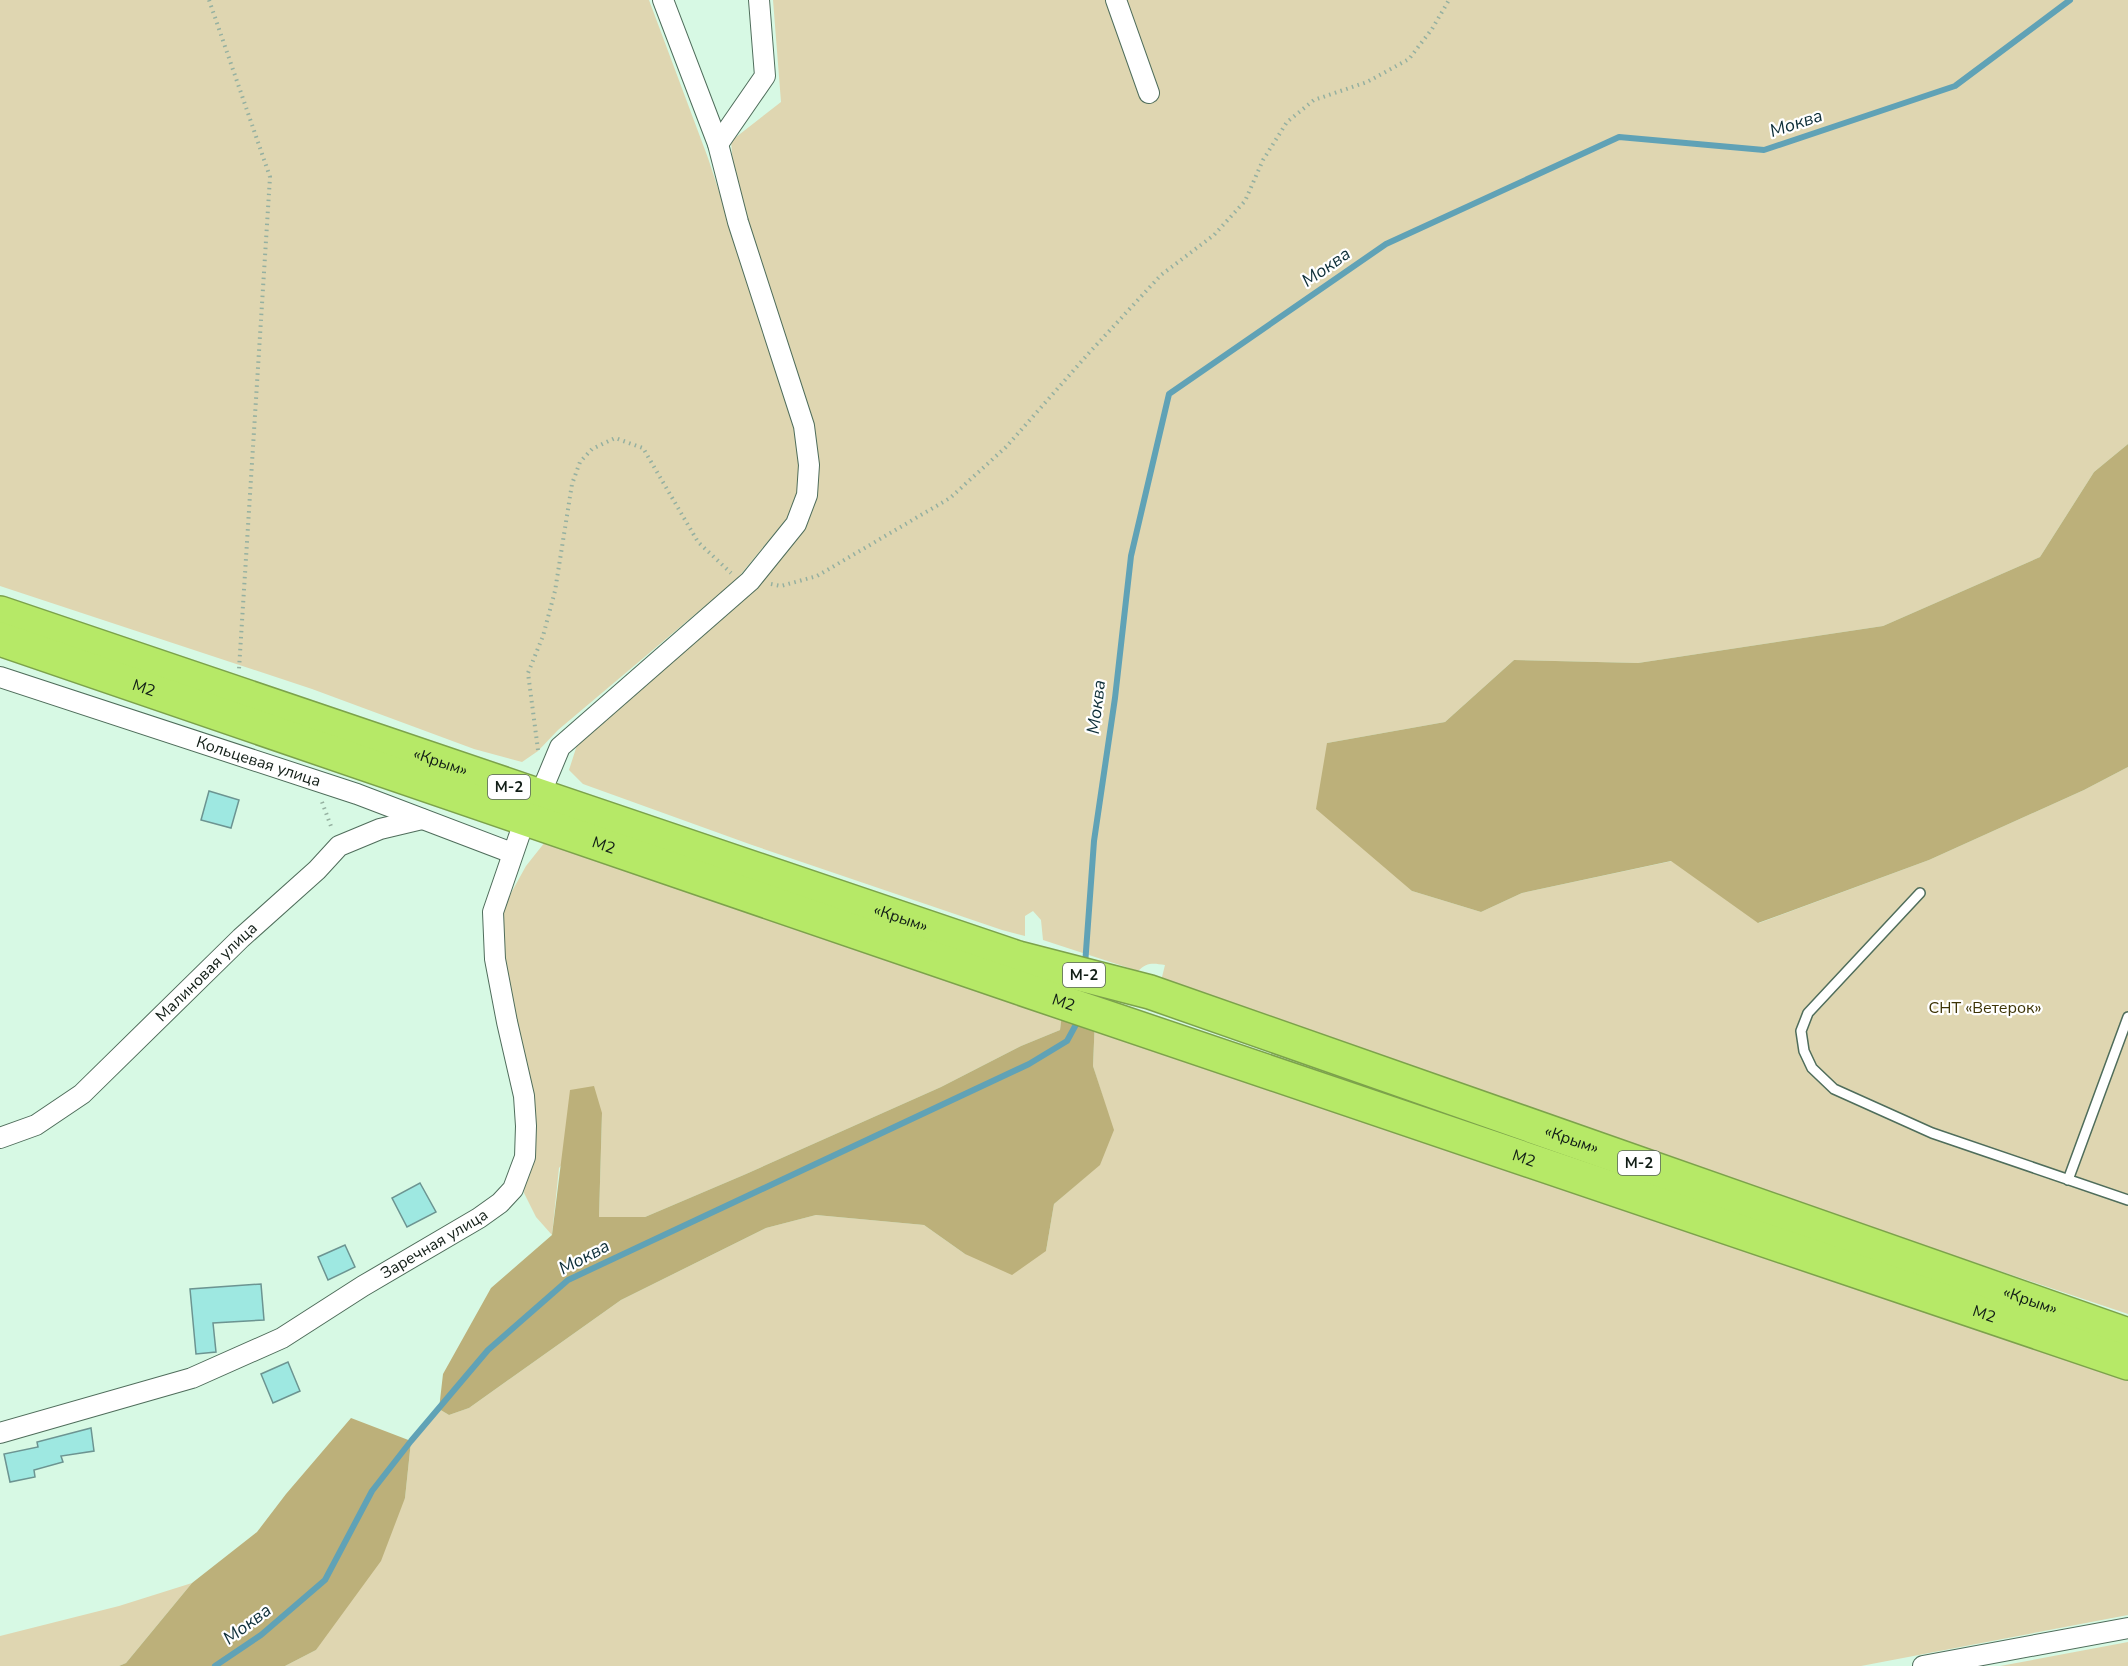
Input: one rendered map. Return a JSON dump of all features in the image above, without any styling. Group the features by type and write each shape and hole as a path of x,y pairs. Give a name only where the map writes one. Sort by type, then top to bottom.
{"highway":[{"name":"«Крым»","path":"0,613 1018,958 1150,992 2128,1335"},
{"name":"М2","path":"0,639 533,807 1020,988 2128,1363"}],"street":[{"name":"Заречная улица","path":"0,1433 192,1378 282,1338 363,1286 479,1218 500,1203 513,1189 525,1157 524,1096 495,959 493,912 512,853 560,747 750,581 796,524 807,495 809,465 804,426 738,222 718,144 663,0"},
{"path":"718,144 765,75 759,0"},
{"path":"1116,0 1149,93"},
{"name":"Кольцевая улица","path":"0,677 313,780 512,853"},
{"name":"Малиновая улица","path":"0,1138 36,1125 82,1094 241,938 339,846 381,829 422,819"},
{"path":"1923,1666 2128,1628"}],"lane":[{"path":"1920,893 1808,1013 1801,1030 1804,1051 1812,1068 1834,1089 1932,1133 2128,1200"},
{"path":"2068,1180 2128,1017"}],"path":[{"path":"209,0 270,177 237,694"},
{"path":"538,751 528,673 543,636 555,591 572,484 580,462 592,449 615,438 643,448 698,542 737,579 781,585 817,576 950,498 1006,447 1161,275 1214,235 1245,201 1263,160 1287,122 1314,100 1367,82 1409,59 1432,29 1449,0"},
{"path":"313,780 339,846"}],"green space":[{"path":"0,0 649,0 708,158 797,428 801,483 788,517 737,579 558,730 538,751 522,762 474,749 312,689 0,586"},
{"name":"СНТ «Ветерок»","path":"773,0 2128,0 2128,444 2094,472 2040,557 1883,626 1638,663 1514,660 1445,722 1327,743 1412,891 1481,912 1522,893 1672,861 1759,923 1929,860 2084,790 2128,767 2128,1314 1714,1175 1161,981 1165,965 1150,964 1138,971 1043,940 1041,920 1033,911 1025,916 1025,936 1002,930 752,845 583,784 569,770 578,742 653,678 814,501 792,369 734,176 731,141 781,102"},
{"path":"545,842 1063,1006 1060,1030 1021,1046 941,1087 645,1217 599,1217 602,1113 559,1168 552,1235 536,1217 524,1193 527,1157 509,1021 500,913 526,866"},
{"path":"1095,1018 2128,1360 2128,1615 1861,1666 285,1666 316,1650 405,1498 411,1441 439,1409 449,1415 469,1408 621,1300 766,1228 816,1215 924,1225 965,1254 1046,1251 1054,1204 1099,1165 1113,1130 1093,1066"},
{"path":"192,1583 126,1663 119,1666 0,1666 0,1636 119,1606"},
{"path":"2128,1642 2128,1666 2000,1666"}],"shaded area":[{"path":"2128,444 2128,767 2084,790 1929,860 1758,923 1671,861 1522,893 1481,912 1412,891 1316,809 1327,743 1445,722 1514,660 1638,663 1883,626 2040,557 2094,472"},
{"path":"1063,1006 1095,1018 1093,1066 1114,1130 1100,1165 1054,1204 1046,1251 1012,1275 965,1254 924,1225 816,1215 766,1228 621,1300 469,1408 449,1415 439,1409 443,1374 491,1288 552,1235 570,1090 594,1086 602,1113 599,1217 645,1217 941,1087 1021,1046 1060,1030"},
{"path":"351,1418 411,1441 405,1498 381,1561 316,1650 285,1666 119,1666 126,1663 192,1583 257,1532 286,1494"}],"building":[{"path":"209,791 239,800 231,828 201,820"},
{"path":"420,1183 436,1212 407,1227 392,1198"},
{"path":"345,1245 355,1267 328,1280 318,1257"},
{"path":"261,1284 264,1320 213,1323 216,1352 196,1354 190,1289"},
{"path":"288,1362 300,1391 273,1403 261,1374"},
{"path":"91,1428 94,1451 61,1456 63,1462 34,1470 35,1477 10,1482 4,1454 38,1447 37,1442"}],"waterway":[{"name":"Моква","path":"1085,965 1094,841 1115,698 1131,556 1169,394 1386,244 1619,137 1764,150 1955,86 2070,0"},
{"name":"Моква","path":"215,1666 261,1635 325,1580 372,1491 411,1441 488,1350 568,1280 1029,1064 1067,1041 1079,1019"}]}
